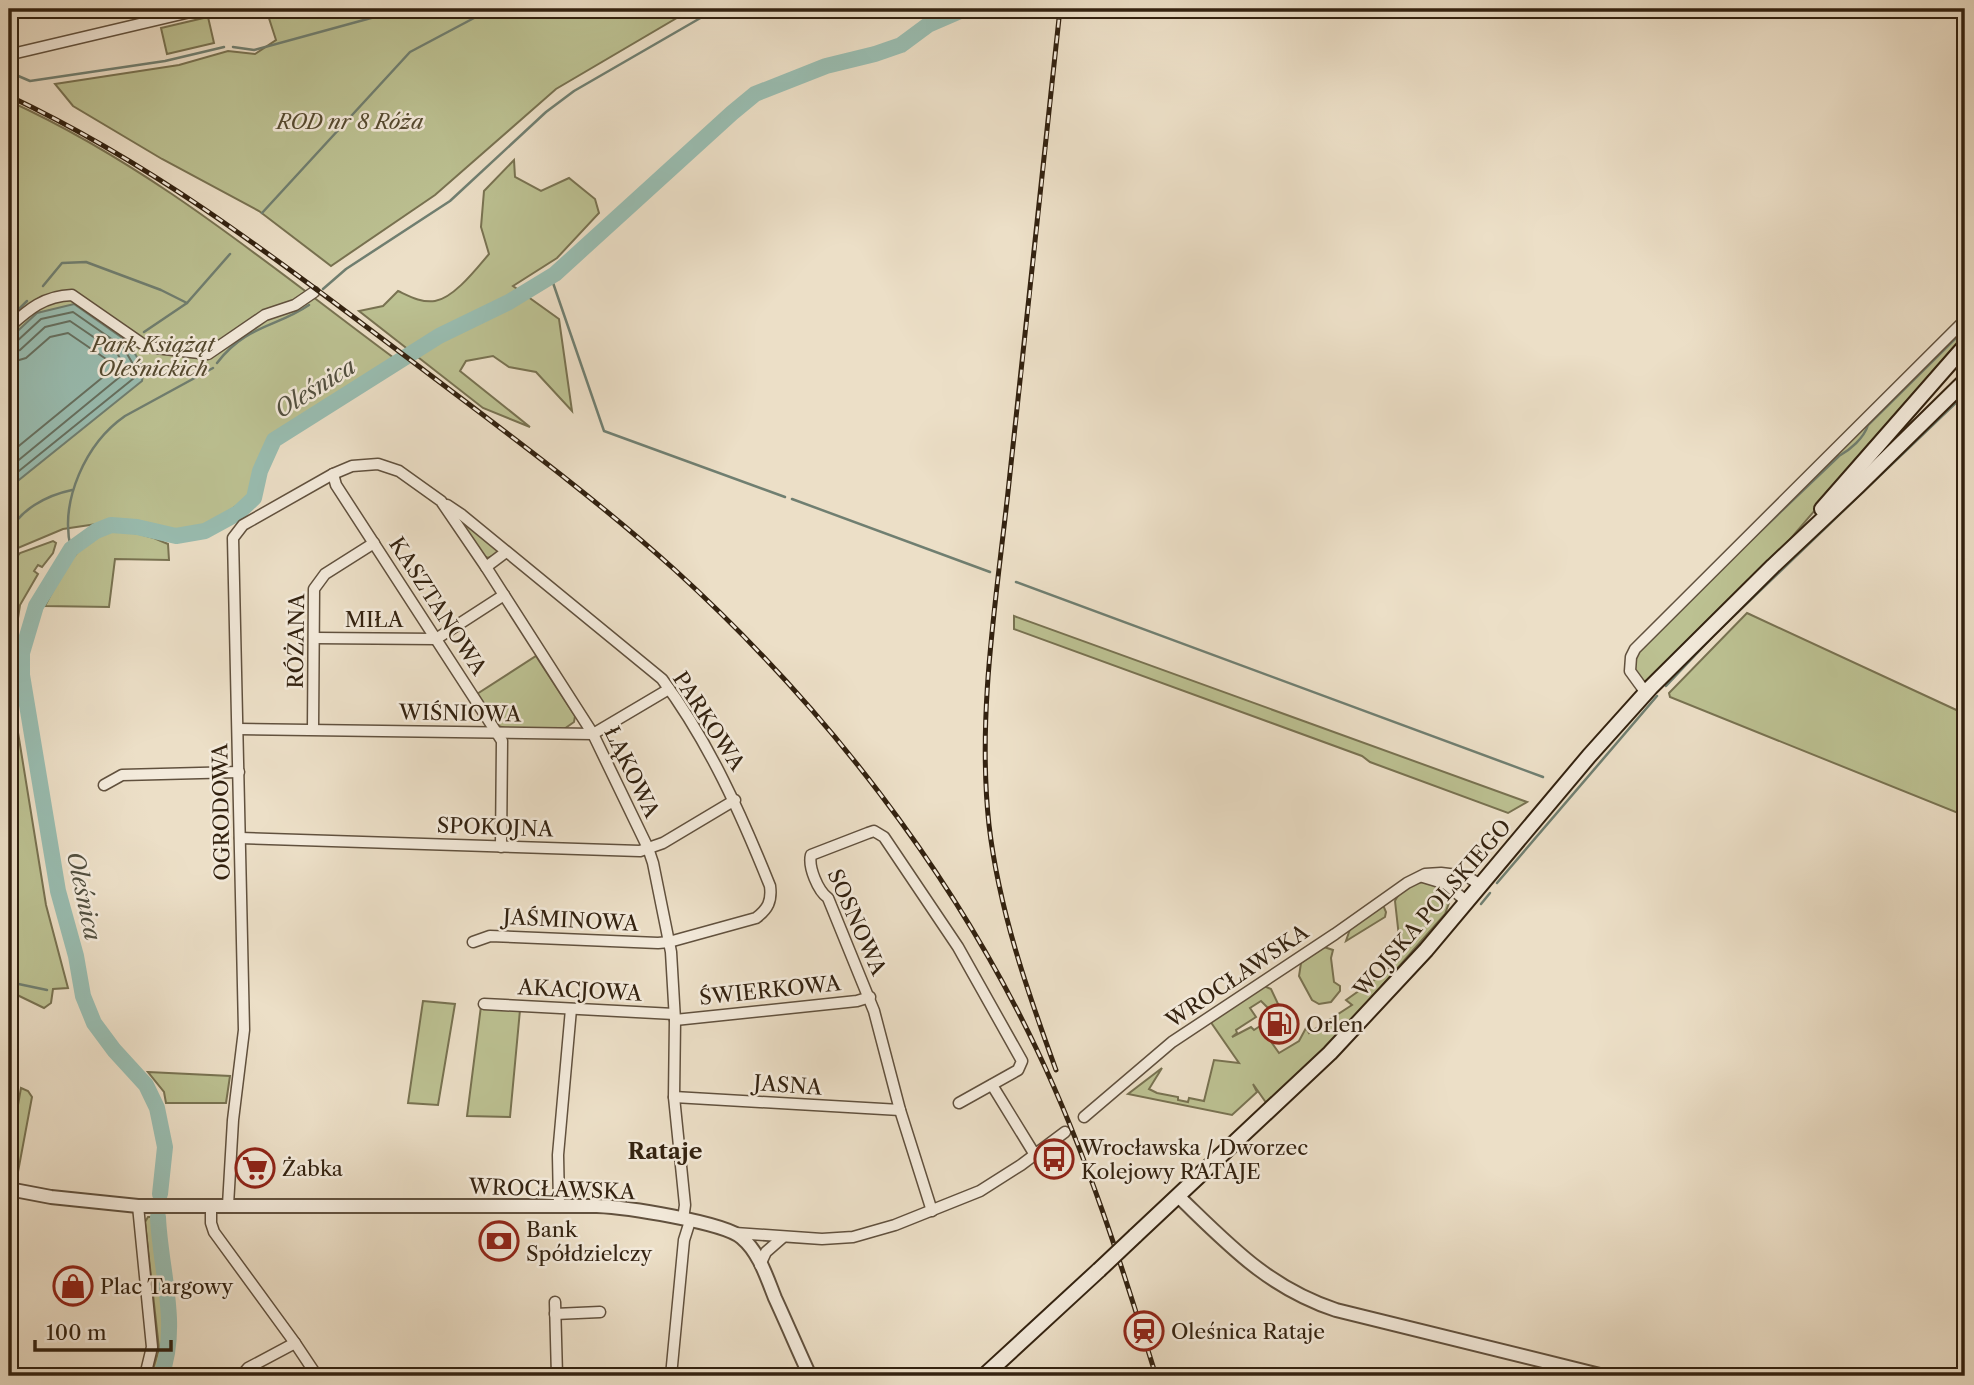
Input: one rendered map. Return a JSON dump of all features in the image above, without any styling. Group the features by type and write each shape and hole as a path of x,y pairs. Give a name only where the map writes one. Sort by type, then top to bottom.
{"main road":[{"path":"1773,566 1965,346"},
{"path":"1773,566 1965,381"},
{"name":"WOJSKA POLSKIEGO","path":"984,1376 1329,1054 1399,980 1646,693 1773,566"}],"street":[{"path":"12,54 203,9"},
{"path":"9,327 35,304 48,298 72,295 147,347 208,354 265,315 295,305 314,292"},
{"path":"1646,693 1630,671 1631,657 1635,649 1965,320"},
{"name":"ŁĄKOWA","path":"332,474 366,463 389,467 410,478 441,501 505,595 593,734 648,848 669,942 675,1017 674,1097 686,1220 671,1376"},
{"name":"KASZTANOWA","path":"332,474 502,741 501,847"},
{"name":"OGRODOWA","path":"228,1205 233,1120 244,1030 233,538 243,525 332,474"},
{"name":"PARKOWA","path":"441,501 462,515 662,680 735,800 770,886 772,897 769,905 756,918 669,942"},
{"name":"RÓŻANA","path":"313,729 314,589 319,580 374,543"},
{"path":"486,567 506,552"},
{"path":"436,639 505,595"},
{"name":"MIŁA","path":"315,638 436,639"},
{"path":"593,734 669,688"},
{"name":"WIŚNIOWA","path":"238,729 593,734"},
{"path":"103,785 122,775 239,772"},
{"name":"SPOKOJNA","path":"240,838 633,851 663,843 735,800"},
{"name":"SOSNOWA","path":"932,1211 900,1111 870,997 810,859 816,853 874,831 884,836 958,947 1020,1056 1021,1065 1018,1070 959,1103"},
{"name":"WROCŁAWSKA","path":"1084,1117 1142,1066 1196,1025 1419,877 1430,873 1455,874 1466,876 1481,886"},
{"path":"1419,877 1441,882 1467,902"},
{"name":"JAŚMINOWA","path":"473,942 490,936 669,942"},
{"name":"ŚWIERKOWA","path":"675,1017 857,1001 870,997"},
{"name":"AKACJOWA","path":"484,1004 675,1017"},
{"path":"559,1205 558,1155 571,1009"},
{"path":"992,1085 1035,1155"},
{"name":"JASNA","path":"674,1097 900,1111"},
{"name":"WROCŁAWSKA","path":"9,1189 138,1206 559,1205 627,1208 735,1233 822,1240 853,1237 895,1225 980,1191 1065,1132"},
{"path":"1178,1196 1249,1264 1292,1293 1312,1302 1604,1376"},
{"path":"211,1205 214,1232 317,1376"},
{"path":"138,1206 152,1347 145,1376"},
{"path":"735,1233 750,1247 760,1265 810,1376"},
{"path":"760,1265 766,1252 782,1238"},
{"path":"555,1302 556,1376"},
{"path":"555,1314 600,1312"},
{"path":"241,1376 248,1368 295,1343"}],"green space":[{"name":"ROD nr 8 Róża","path":"266,9 692,9 556,89 435,195 331,266 259,211 162,159 73,106 55,84 179,65 228,51 255,54 276,40"},
{"path":"208,17 214,43 167,54 161,28"},
{"name":"Park Książąt Oleśnickich","path":"9,101 111,155 160,186 255,253 394,358 269,439 247,498 217,520 191,531 171,531 110,522 63,529 13,550 9,557"},
{"path":"514,160 515,177 541,191 569,178 595,199 599,213 557,258 513,286 559,319 572,411 536,372 509,367 493,356 466,361 460,371 530,427 483,408 359,311 383,306 398,291 420,300 435,301 450,294 465,282 489,254 481,227 484,191"},
{"path":"1965,324 1965,339 1929,377 1774,558 1651,679 1643,682 1633,667 1638,653"},
{"path":"459,519 498,550 495,555 488,558 484,556"},
{"path":"111,531 140,534 168,544 169,560 115,559 109,607 45,606 70,561 88,543"},
{"path":"53,541 56,543 53,553 42,567 38,565 34,571 38,574 20,605 9,677 9,566 20,553"},
{"path":"1747,613 1965,714 1963,815 1670,697 1669,693"},
{"path":"1014,616 1527,802 1508,813 1370,762 1362,756 1014,629"},
{"path":"536,656 575,716 574,722 564,729 499,726 477,694"},
{"path":"9,677 46,905 68,988 53,989 51,1003 44,1008 9,991"},
{"path":"1431,882 1445,890 1449,903 1445,914 1334,1040 1267,1104 1253,1084 1257,1092 1232,1115 1128,1094 1162,1068 1149,1089 1178,1097 1178,1100 1188,1102 1189,1098 1204,1101 1214,1060 1239,1063 1210,1021 1264,986 1271,989 1279,1006 1270,1010 1261,1001 1250,1008 1256,1017 1236,1030 1237,1033 1232,1037 1251,1027 1254,1030 1260,1026 1279,1053 1299,1041 1306,1028 1309,1033 1352,1005 1346,1000 1384,973 1401,955 1395,901 1407,888"},
{"path":"1383,905 1385,917 1346,941 1350,929"},
{"path":"1324,947 1333,950 1331,958 1334,982 1340,986 1340,991 1331,1002 1319,1004 1312,1000 1299,976 1301,963"},
{"path":"423,1001 455,1004 438,1105 408,1103"},
{"path":"481,1006 520,1010 510,1117 467,1116"},
{"path":"148,1072 230,1076 226,1103 166,1103 164,1092"},
{"path":"21,1088 28,1091 32,1097 18,1172 9,1171 9,1155"},
{"path":"148,1217 155,1217 166,1317 163,1357 157,1376 151,1376 159,1349 145,1222"}],"water":[{"path":"74,304 128,342 144,369 142,381 14,484 9,491 9,339 37,313"}],"waterway":[{"path":"233,47 254,50 404,9"},
{"path":"262,213 410,52 491,9"},
{"path":"323,289 346,269 450,201 546,112 574,91 716,9"},
{"name":"Oleśnica","path":"160,1194 165,1147 157,1108 146,1085 94,1023 83,996 76,956 58,891 22,675 22,653 36,606 71,549 96,531 111,525 137,527 176,536 205,531 238,513 254,498 260,471 274,440 439,336 509,302 555,274 755,94 826,66 901,45 928,25 965,9"},
{"path":"9,72 30,81 165,61 224,47"},
{"path":"144,332 187,303 230,254"},
{"path":"43,286 62,263 86,262 161,290 187,303"},
{"path":"551,277 604,431 785,497"},
{"path":"9,319 27,301"},
{"path":"217,363 250,334 309,305"},
{"path":"1747,544 1856,443 1868,425 1965,329"},
{"path":"71,549 68,531 73,493 79,475 98,441 125,416 213,368"},
{"path":"1666,686 1717,632 1965,394"},
{"path":"9,535 19,518 34,505 72,490"},
{"path":"792,499 990,572"},
{"path":"1016,582 1543,777"},
{"path":"1497,883 1657,696"},
{"path":"1481,904 1490,893"},
{"path":"9,982 47,990"},
{"name":"Oleśnica","path":"158,1217 169,1317 169,1337 161,1376"}],"railway":[{"path":"1056,1070 1025,980 1000,888 989,825 985,742 994,617 1060,9"},
{"path":"9,96 65,124 170,186 318,290 612,516 675,570 782,676 832,733 924,854 1003,983 1037,1050 1088,1170 1156,1376"}],"place":[{"name":"Orlen","path":"1279,1024"},
{"name":"Wrocławska / Dworzec Kolejowy RATAJE","path":"1054,1159"},
{"name":"Żabka","path":"255,1168"},
{"name":"Bank Spółdzielczy","path":"499,1241"},
{"name":"Plac Targowy","path":"73,1286"},
{"name":"Oleśnica Rataje","path":"1144,1331"}],"district":[{"name":"Rataje","path":"665,1151"}]}
